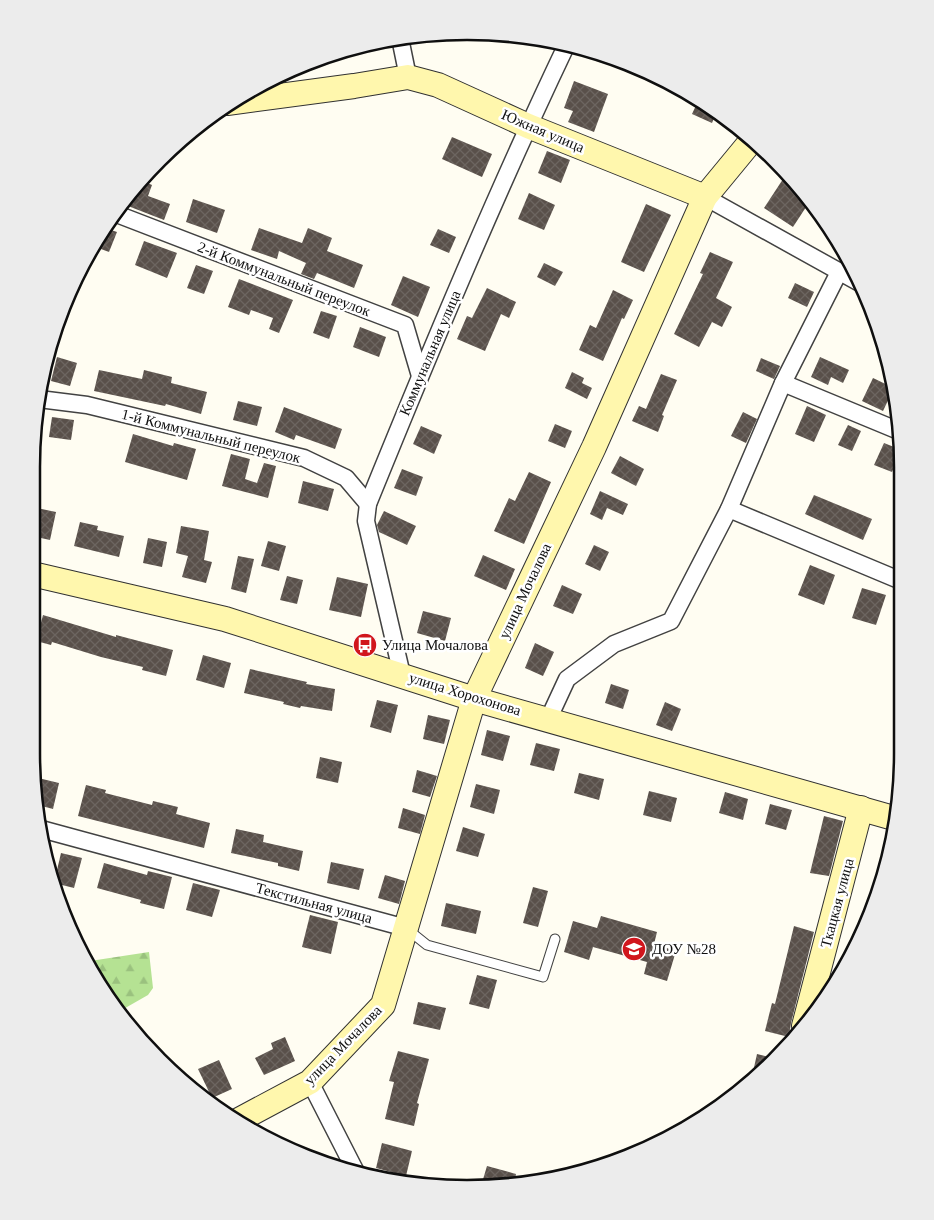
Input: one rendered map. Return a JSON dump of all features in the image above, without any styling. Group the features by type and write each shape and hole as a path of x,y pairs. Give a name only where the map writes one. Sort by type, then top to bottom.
{"street":[{"path":"402,45 408,77"},
{"name":"Коммунальная улица","path":"402,675 366,521 368,504 420,376 528,126 563,51"},
{"name":"Южная улица","path":"251,99 408,77 438,84 528,126 705,197 850,278"},
{"name":"улица Мочалова","path":"244,1117 310,1082 383,1005 474,699 594,447 705,197 748,145"},
{"name":"2-й Коммунальный переулок","path":"122,216 405,325 420,376"},
{"path":"548,720 567,679 614,644 671,621 729,508 783,383 839,272"},
{"path":"783,383 892,428"},
{"name":"1-й Коммунальный переулок","path":"46,400 87,405 304,458 346,478 368,504"},
{"path":"729,508 894,578"},
{"name":"улица Хорохонова","path":"40,576 225,619 474,699 889,817"},
{"name":"Ткацкая улица","path":"808,1010 861,808"},
{"name":"Текстильная улица","path":"47,832 406,928"},
{"path":"310,1082 352,1164"}],"lane":[{"name":"Текстильная улица","path":"406,928 427,945 542,977 555,939"}],"green space":[{"path":"149,952 153,988 148,995 125,1008 94,960"}],"building":[{"path":"574,81 608,94 594,132 568,122 573,111 564,108"},
{"path":"696,106 714,119 712,123 692,114"},
{"path":"452,137 492,154 482,177 442,159"},
{"path":"547,151 570,160 561,183 538,173"},
{"path":"783,179 806,207 793,227 764,208"},
{"path":"148,183 152,185 148,196 170,204 164,220 129,206"},
{"path":"529,193 555,205 544,230 518,219"},
{"path":"193,199 225,210 217,233 186,222"},
{"path":"646,204 671,215 644,272 621,262"},
{"path":"259,228 302,243 308,228 332,238 327,251 363,265 354,288 317,273 314,279 301,274 306,263 279,251 277,259 251,250"},
{"path":"438,229 456,237 449,253 430,245"},
{"path":"112,230 117,232 109,252 100,249"},
{"path":"144,241 177,253 167,278 135,265"},
{"path":"710,252 733,262 716,298 732,307 722,327 712,322 699,347 674,334 703,274 700,273"},
{"path":"544,263 563,272 555,286 537,277"},
{"path":"196,265 213,271 204,294 187,288"},
{"path":"403,276 430,287 418,317 391,305"},
{"path":"239,279 293,300 279,333 269,329 273,318 251,310 249,315 228,307"},
{"path":"795,283 814,292 807,307 788,298"},
{"path":"487,288 516,302 509,318 501,314 485,351 457,339 467,316 472,318"},
{"path":"613,290 633,300 624,319 622,318 603,361 579,350 590,325 596,328"},
{"path":"321,311 337,316 329,339 313,333"},
{"path":"360,327 386,337 379,357 353,347"},
{"path":"57,357 77,363 70,386 51,381"},
{"path":"820,357 849,370 843,383 831,377 828,385 811,377"},
{"path":"761,358 780,366 774,379 756,371"},
{"path":"99,370 142,379 144,370 172,377 171,383 207,392 201,414 166,404 165,406 94,391"},
{"path":"572,372 584,378 582,383 592,388 587,399 565,388"},
{"path":"661,374 677,380 662,415 664,416 658,432 632,421 639,406 646,409"},
{"path":"873,378 886,384 888,400 883,411 862,401"},
{"path":"238,401 262,407 257,426 233,420"},
{"path":"807,406 826,415 814,442 795,434"},
{"path":"284,407 342,429 335,449 296,435 294,440 275,432"},
{"path":"743,412 757,419 746,443 731,436"},
{"path":"52,417 74,420 71,440 49,437"},
{"path":"555,424 572,431 565,448 548,441"},
{"path":"848,425 861,431 852,451 838,445"},
{"path":"421,426 442,435 434,454 413,444"},
{"path":"133,434 173,446 174,443 196,449 187,480 125,462"},
{"path":"884,443 893,447 894,467 892,472 874,465"},
{"path":"231,454 250,459 245,479 257,483 264,463 276,466 268,498 222,486"},
{"path":"620,456 644,469 636,486 611,473"},
{"path":"402,469 423,477 416,496 394,488"},
{"path":"529,472 551,482 524,544 494,531 509,498 515,501"},
{"path":"303,481 334,489 328,511 298,503"},
{"path":"600,491 628,504 623,515 607,508 602,520 590,514"},
{"path":"814,495 872,519 863,540 805,514"},
{"path":"40,509 56,512 50,540 40,538"},
{"path":"384,511 416,526 407,545 379,532 377,525"},
{"path":"80,522 98,526 97,530 124,536 119,557 74,546"},
{"path":"181,526 209,531 204,560 212,562 206,583 182,577 188,556 176,553"},
{"path":"148,538 167,542 162,567 143,563"},
{"path":"268,541 286,546 279,571 261,566"},
{"path":"594,545 609,552 600,571 585,564"},
{"path":"483,555 515,569 506,590 474,576"},
{"path":"238,556 254,559 246,593 231,589"},
{"path":"810,565 835,575 824,605 798,595"},
{"path":"287,576 303,580 297,604 280,600"},
{"path":"337,577 368,584 361,617 329,610"},
{"path":"562,585 582,594 573,614 553,606"},
{"path":"862,588 886,595 876,625 852,618"},
{"path":"423,611 451,618 445,641 417,633"},
{"path":"43,615 116,637 116,635 173,650 166,676 142,670 143,667 52,642 51,645 40,642 40,626"},
{"path":"535,643 554,652 543,676 525,668"},
{"path":"203,655 231,663 224,688 196,680"},
{"path":"250,669 307,682 306,684 335,689 332,711 301,706 300,708 283,704 284,702 244,693"},
{"path":"611,684 629,690 623,709 605,703"},
{"path":"377,700 398,705 391,733 370,727"},
{"path":"665,702 681,709 672,731 656,725"},
{"path":"428,715 450,720 444,744 423,739"},
{"path":"487,730 510,736 503,761 481,755"},
{"path":"536,743 560,749 554,771 530,765"},
{"path":"320,757 342,762 338,783 316,778"},
{"path":"417,770 437,776 430,797 412,792"},
{"path":"579,773 604,779 599,800 574,793"},
{"path":"41,779 59,783 53,809 44,807"},
{"path":"476,784 500,790 494,814 470,807"},
{"path":"86,785 106,790 105,793 152,805 153,801 178,807 176,814 210,823 204,848 78,816"},
{"path":"649,791 677,798 671,822 643,815"},
{"path":"725,792 748,799 743,820 719,813"},
{"path":"770,804 792,810 786,830 765,824"},
{"path":"403,808 425,815 420,834 398,828"},
{"path":"824,816 843,821 829,876 810,873"},
{"path":"463,827 485,834 478,857 456,851"},
{"path":"236,829 264,835 263,842 303,851 299,871 278,866 278,863 231,853"},
{"path":"61,853 82,858 74,888 61,885 57,870"},
{"path":"331,862 364,869 359,890 327,883"},
{"path":"104,863 147,875 148,871 172,877 164,909 140,903 141,900 97,888"},
{"path":"385,875 405,881 399,904 378,898"},
{"path":"193,883 220,890 212,917 186,910"},
{"path":"533,887 548,891 538,927 523,923"},
{"path":"446,903 481,911 476,934 441,926"},
{"path":"310,915 338,922 331,954 302,947"},
{"name":"ДОУ №28","path":"601,916 657,932 654,944 676,951 667,981 644,974 647,962 593,947 589,960 564,952 573,921 597,928"},
{"path":"794,926 814,932 790,1033 787,1036 765,1031 772,1003 775,1004"},
{"path":"477,975 497,980 489,1009 469,1004"},
{"path":"418,1002 446,1008 440,1030 413,1024"},
{"path":"285,1037 295,1061 264,1075 255,1058 273,1049 271,1043"},
{"path":"398,1051 429,1059 417,1103 419,1104 414,1126 385,1119 394,1082 389,1081"},
{"path":"757,1054 767,1057 754,1070"},
{"path":"219,1060 232,1089 214,1097 210,1094 198,1069"},
{"path":"382,1143 412,1151 406,1175 376,1168"},
{"path":"487,1166 516,1174 515,1177 483,1179"}],"place":[{"name":"Улица Мочалова","path":"365,645"},
{"name":"ДОУ №28","path":"634,949"}]}
